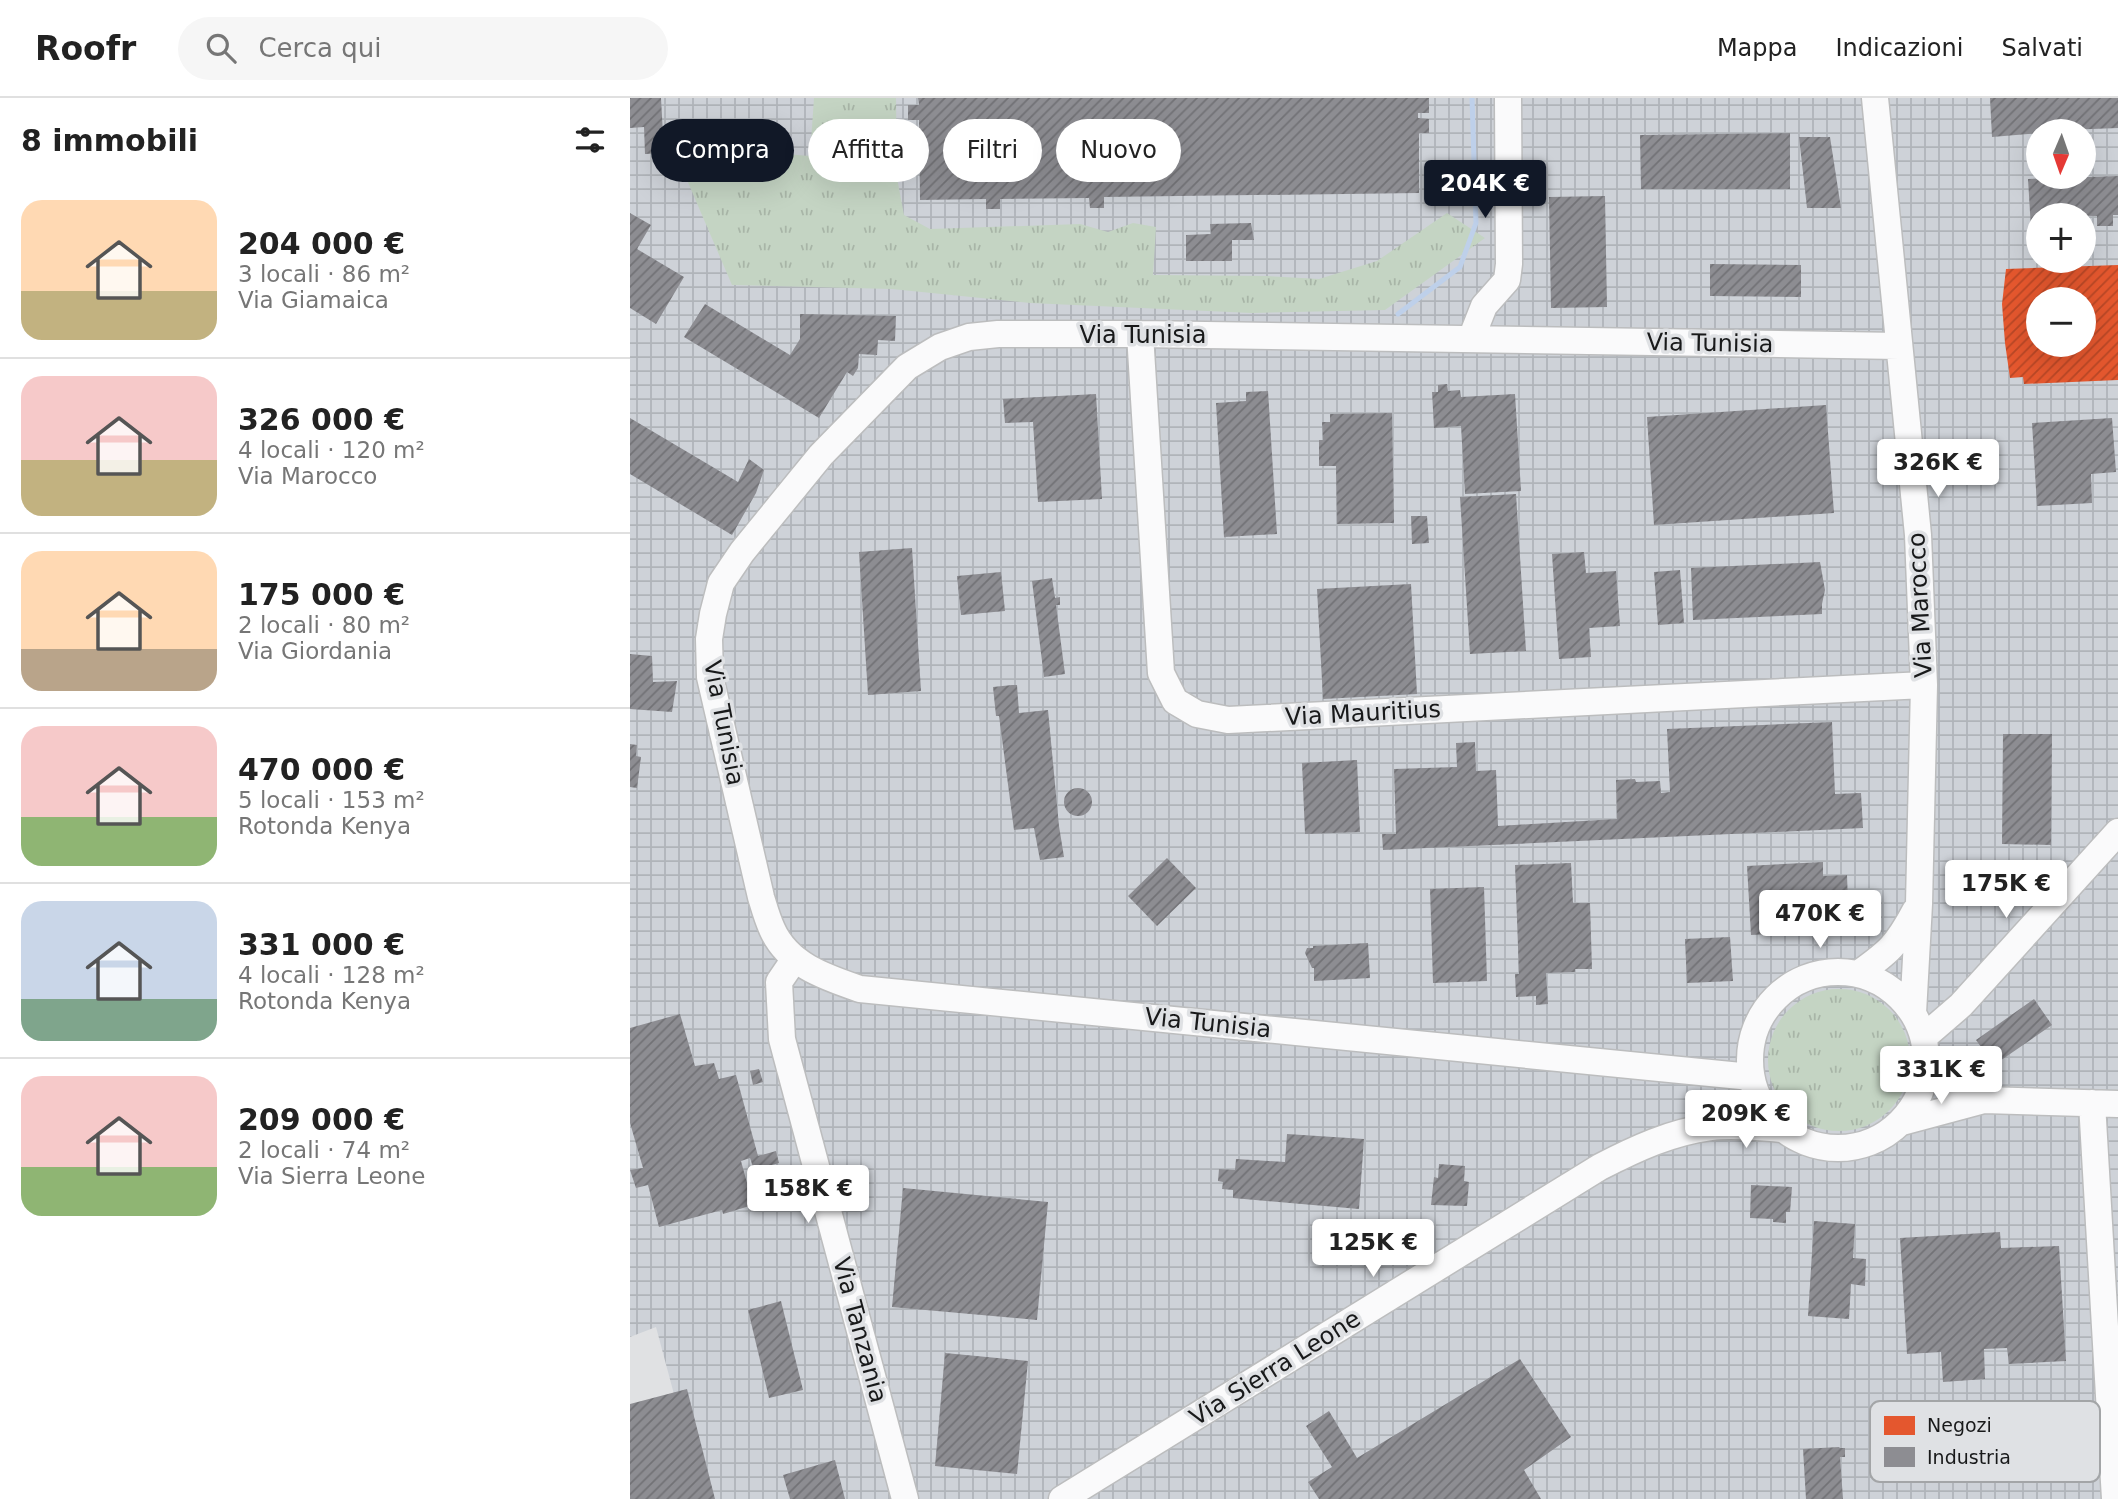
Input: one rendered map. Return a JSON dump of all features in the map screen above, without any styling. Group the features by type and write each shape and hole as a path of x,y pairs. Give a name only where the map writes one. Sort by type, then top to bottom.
{"street":[{"path":"1471,339 1484,306 1507,280 1508,98"},
{"name":"Via Marocco","path":"1875,98 1918,535 1924,685 1919,904 1913,1013"},
{"name":"Via Tunisia","path":"1753,1085 860,989 825,977 794,960 773,931 761,897 710,677 709,639 713,614 721,583 742,552 821,455 907,367 940,347 969,337 998,334 1140,334 1899,346"},
{"name":"Via Mauritius","path":"1140,334 1161,673 1175,701 1197,714 1228,720 1924,685"},
{"path":"1924,1037 1961,1005 2118,832"},
{"name":"Via Marocco","path":"1858,974 1885,955 1901,938 1919,904"},
{"name":"Via Tanzania","path":"794,960 779,982 782,1039 905,1499"},
{"path":"1902,1122 1919,1096 1927,1066 1924,1037 1913,1013 1896,993 1874,979 1858,974 1830,972 1801,979 1781,992 1761,1015 1751,1042 1753,1085 1767,1113 1781,1129 1806,1143 1837,1149 1873,1142 1902,1122 1984,1100 2105,1103 2115,1499"},
{"path":"1927,1066 1942,1082 1984,1100"},
{"name":"Via Sierra Leone","path":"1712,1127 1753,1085"},
{"name":"Via Sierra Leone","path":"1062,1499 1600,1167 1638,1148 1676,1135 1712,1127 1781,1129"}],"shaded area":[{"path":"630,98 2118,98 2118,1499 702,1499 656,1327 630,1337"}],"green space":[{"path":"814,98 896,98 896,119 813,119"},
{"path":"794,155 808,156 808,182 898,182 904,215 930,229 1080,224 1108,232 1133,223 1156,227 1153,275 1319,279 1377,261 1447,213 1485,238 1385,310 1252,313 1030,303 892,289 732,285 688,182 794,182"},
{"path":"1839,989 1866,995 1889,1010 1904,1033 1910,1060 1904,1087 1889,1110 1866,1125 1839,1131 1812,1125 1789,1110 1774,1087 1768,1060 1774,1033 1789,1010 1812,995"}],"building: Negozi":[{"path":"2118,265 2118,380 2024,384 2023,377 2010,378 2002,304 2006,269 2026,268 2026,273 2096,273 2096,266"}],"building: Industria":[{"path":"630,98 661,98 662,119 651,119 651,154 645,154 644,127 630,128"},
{"path":"918,98 1429,98 1429,113 1418,113 1418,118 1429,119 1429,133 1419,133 1419,193 1104,197 1104,208 1090,208 1089,198 1000,199 1000,209 986,209 986,199 920,200 920,182 929,182 929,119 908,119 908,105 919,105"},
{"path":"1990,98 2118,98 2118,128 2096,129 2096,119 2026,119 2026,134 1992,137"},
{"path":"1790,133 1790,189 1641,189 1640,135"},
{"path":"1799,137 1830,137 1841,208 1807,208"},
{"path":"2118,176 2118,215 2113,215 2113,226 2097,226 2096,203 2029,203 2029,189 2096,189 2096,177"},
{"path":"1605,196 1607,307 1551,308 1549,197"},
{"path":"630,213 651,225 637,249 684,277 656,324 630,308"},
{"path":"1251,223 1254,240 1232,240 1232,261 1186,261 1186,235 1211,234 1210,224"},
{"path":"1710,264 1801,265 1801,297 1710,296"},
{"path":"705,304 790,355 800,339 800,314 896,316 895,341 878,340 877,355 859,354 858,368 853,376 847,372 819,418 684,337"},
{"path":"1447,384 1448,391 1460,390 1461,397 1515,394 1521,491 1465,494 1461,426 1434,428 1432,392 1438,392 1438,385"},
{"path":"1268,391 1277,534 1224,537 1216,403 1246,401 1246,392"},
{"path":"1096,394 1102,499 1038,502 1033,422 1005,423 1003,399"},
{"path":"1826,405 1834,513 1654,525 1647,417"},
{"path":"1392,413 1394,523 1337,524 1336,466 1319,466 1319,440 1323,440 1322,422 1330,422 1330,414"},
{"path":"630,418 738,482 749,459 764,470 756,493 732,535 630,474"},
{"path":"2112,418 2116,472 2091,474 2092,503 2037,506 2032,423"},
{"path":"1516,494 1526,651 1470,654 1460,497"},
{"path":"1411,516 1427,516 1429,543 1412,544"},
{"path":"912,548 921,691 868,695 859,552"},
{"path":"1584,552 1586,573 1616,571 1620,626 1589,628 1591,657 1559,659 1552,554"},
{"path":"1820,562 1825,590 1822,614 1693,620 1691,568"},
{"path":"1680,570 1684,623 1658,625 1654,572"},
{"path":"1001,572 1005,611 961,615 957,576"},
{"path":"1052,578 1055,598 1060,597 1060,605 1056,605 1065,674 1044,677 1032,581"},
{"path":"1411,584 1417,694 1323,699 1317,589"},
{"path":"630,654 652,656 653,682 677,681 672,712 630,709"},
{"path":"1017,685 1019,713 1048,710 1064,857 1040,860 1034,828 1014,830 993,687"},
{"path":"1832,722 1835,794 1861,793 1863,828 1383,850 1382,834 1396,834 1394,769 1457,767 1456,743 1475,742 1476,771 1496,770 1498,826 1617,819 1616,780 1660,781 1661,793 1670,792 1667,729"},
{"path":"2003,734 2052,734 2051,845 2002,844"},
{"path":"630,744 637,745 636,756 641,757 637,788 630,787"},
{"path":"1357,760 1360,832 1305,834 1302,763"},
{"path":"1078,788 1088,792 1092,802 1088,812 1078,816 1068,812 1064,802 1068,792"},
{"path":"1167,858 1196,888 1157,926 1128,896"},
{"path":"1823,862 1823,876 1847,875 1849,930 1751,935 1747,866"},
{"path":"1571,863 1573,903 1590,903 1592,969 1546,973 1548,1004 1536,1005 1536,996 1516,997 1515,974 1519,974 1515,865"},
{"path":"1484,887 1487,981 1433,983 1430,889"},
{"path":"1730,937 1733,981 1687,983 1685,939"},
{"path":"1368,943 1370,978 1314,981 1314,968 1305,953 1307,948"},
{"path":"2034,999 2052,1025 1994,1065 1976,1040"},
{"path":"680,1014 695,1066 714,1063 719,1079 736,1075 758,1156 776,1151 779,1163 754,1170 750,1158 741,1161 753,1205 723,1214 722,1210 659,1227 648,1185 636,1188 630,1170 643,1168 630,1123 630,1028"},
{"path":"759,1069 763,1082 753,1085 750,1071"},
{"path":"1287,1134 1364,1139 1359,1209 1233,1198 1233,1190 1222,1189 1223,1182 1218,1181 1219,1169 1235,1170 1236,1159 1285,1162"},
{"path":"1439,1164 1465,1166 1464,1181 1469,1182 1467,1206 1431,1205 1434,1177 1438,1178"},
{"path":"1751,1185 1792,1187 1790,1212 1786,1212 1786,1223 1773,1222 1773,1219 1750,1218"},
{"path":"903,1188 1048,1202 1037,1320 892,1307"},
{"path":"1814,1221 1855,1224 1853,1258 1866,1259 1865,1286 1851,1284 1849,1319 1808,1316"},
{"path":"2000,1232 2001,1248 2059,1246 2066,1361 2009,1364 2007,1348 1984,1349 1985,1379 1943,1382 1941,1352 1907,1354 1900,1238"},
{"path":"781,1301 803,1390 769,1398 748,1310"},
{"path":"945,1353 1028,1361 1017,1474 935,1466"},
{"path":"1520,1359 1571,1437 1524,1470 1541,1499 1319,1499 1308,1482 1332,1467 1306,1426 1329,1411 1357,1458"},
{"path":"687,1389 715,1499 630,1499 630,1404"},
{"path":"1845,1448 1845,1457 1840,1457 1843,1499 1806,1499 1803,1449"},
{"path":"835,1460 845,1499 790,1499 783,1475"}],"waterway":[{"path":"1398,314 1460,267 1476,223 1472,98"}]}
